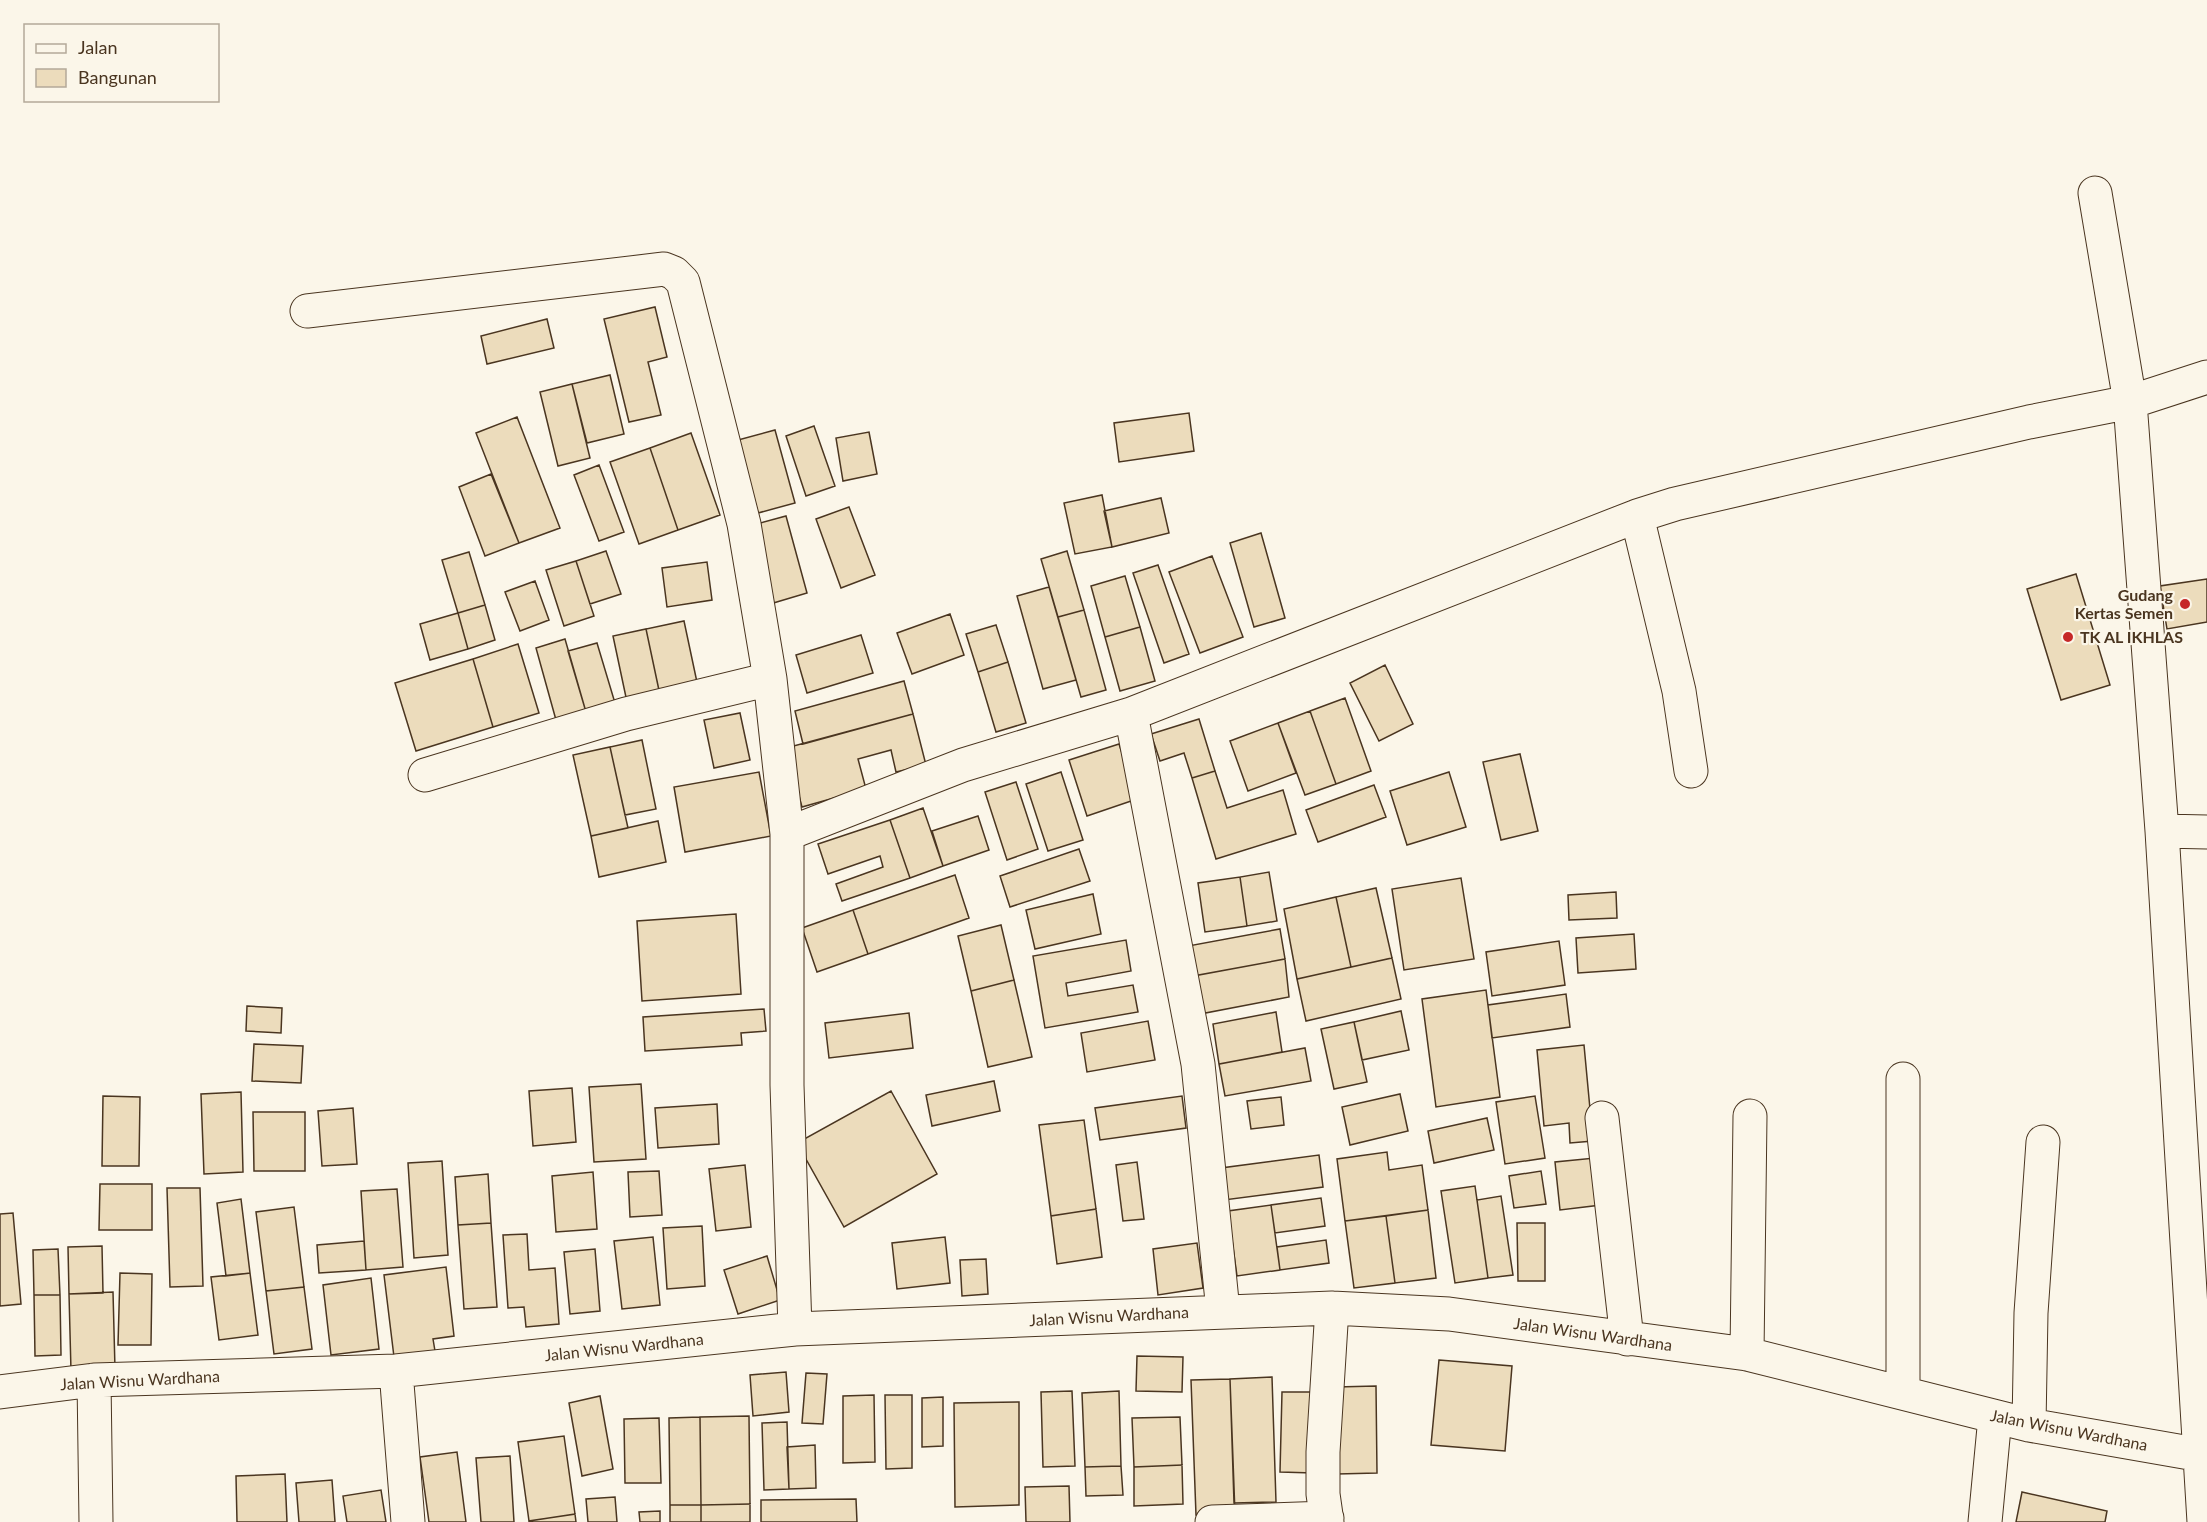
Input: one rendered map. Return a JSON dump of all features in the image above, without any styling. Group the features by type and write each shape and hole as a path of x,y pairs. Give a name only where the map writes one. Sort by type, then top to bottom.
{"street":[{"path":"2095,193 2130,402 2186,1188 2203,1454 2204,1522"},
{"path":"307,311 664,269 674,273 683,282 744,524 770,679 787,834 787,1085 795,1329"},
{"path":"787,834 963,765 1131,714 1636,516 1675,504 2029,422 2130,402 2207,377"},
{"path":"1636,516 1679,691 1691,771"},
{"path":"425,775 626,714 770,679"},
{"path":"1131,714 1198,1064 1223,1311"},
{"path":"2162,831 2207,832"},
{"path":"1903,1394 1904,1079"},
{"path":"1747,1354 1750,1116"},
{"path":"1602,1118 1627,1339"},
{"path":"2029,1425 2031,1313 2043,1142"},
{"path":"1212,1522 1327,1520 1323,1494 1323,1452 1332,1308"},
{"name":"Jalan Wisnu Wardhana","path":"0,1392 94,1380 396,1371 795,1329 1332,1308 1449,1314 1747,1354 2029,1425 2203,1454"},
{"path":"396,1371 408,1522"},
{"path":"94,1380 96,1522"},
{"path":"1985,1522 1995,1417"}],"building":[{"path":"655,307 667,357 648,362 661,415 629,422 604,319"},
{"path":"547,319 554,348 487,364 481,336"},
{"path":"610,375 624,434 587,443 572,384"},
{"path":"572,384 590,458 558,466 540,392"},
{"path":"1189,413 1194,451 1119,462 1114,423"},
{"path":"517,417 560,528 519,543 476,433"},
{"path":"814,426 835,486 806,496 786,436"},
{"path":"775,430 795,503 758,513 738,440"},
{"path":"869,432 877,474 843,481 836,438"},
{"path":"691,433 720,515 678,530 650,448"},
{"path":"650,448 678,530 639,544 610,462"},
{"path":"599,465 624,532 599,541 574,475"},
{"path":"491,474 519,543 485,556 459,487"},
{"path":"1102,495 1112,547 1075,554 1064,503"},
{"path":"1161,498 1169,533 1112,547 1104,511"},
{"path":"849,507 875,575 841,588 816,519"},
{"path":"786,516 807,593 770,604 749,526"},
{"path":"1261,533 1285,618 1254,627 1230,543"},
{"path":"606,551 621,594 590,604 576,561"},
{"path":"1067,551 1084,610 1058,617 1041,559"},
{"path":"469,552 485,605 458,613 442,560"},
{"path":"1212,556 1243,637 1200,653 1169,572"},
{"path":"576,561 594,616 564,626 546,570"},
{"path":"707,562 712,600 667,607 662,568"},
{"path":"1158,565 1189,654 1164,663 1133,573"},
{"name":"TK AL IKHLAS","path":"2076,574 2110,685 2061,700 2027,589"},
{"path":"1125,576 1140,627 1105,637 1091,586"},
{"name":"Gudang Kertas Semen","path":"2207,579 2207,622 2167,629 2160,586"},
{"path":"535,581 549,620 520,631 505,592"},
{"path":"1049,587 1076,680 1043,689 1017,596"},
{"path":"485,605 495,640 468,649 458,613"},
{"path":"1084,610 1106,690 1081,697 1058,617"},
{"path":"458,613 468,649 430,660 420,624"},
{"path":"950,614 964,655 912,674 897,633"},
{"path":"684,621 698,687 660,695 646,629"},
{"path":"996,625 1008,662 978,672 966,634"},
{"path":"1140,627 1155,681 1120,691 1105,637"},
{"path":"646,629 660,695 627,702 613,636"},
{"path":"861,635 873,673 807,693 796,655"},
{"path":"565,639 586,712 556,720 536,648"},
{"path":"597,643 615,703 586,712 568,651"},
{"path":"518,644 539,713 493,727 473,659"},
{"path":"473,659 493,727 416,751 395,683"},
{"path":"1008,662 1026,723 996,732 978,672"},
{"path":"1385,665 1413,724 1379,741 1350,683"},
{"path":"904,681 913,714 803,744 795,711"},
{"path":"1345,698 1371,771 1336,784 1310,711"},
{"path":"1310,711 1336,784 1305,795 1278,723"},
{"path":"740,713 750,760 714,768 704,720"},
{"path":"913,714 926,765 896,772 891,750 858,759 866,789 802,807 786,748"},
{"path":"1199,719 1215,771 1192,778 1184,753 1160,761 1151,734"},
{"path":"1278,723 1296,773 1248,791 1230,741"},
{"path":"642,740 656,809 625,815 610,747"},
{"path":"1119,744 1137,799 1087,816 1069,760"},
{"path":"610,747 628,828 591,836 573,755"},
{"path":"1520,754 1538,831 1501,840 1483,762"},
{"path":"1215,771 1227,808 1283,790 1296,834 1216,859 1192,778"},
{"path":"759,772 771,836 685,852 674,787"},
{"path":"1061,772 1083,840 1048,851 1026,784"},
{"path":"1449,772 1466,827 1407,845 1390,791"},
{"path":"1016,782 1038,849 1007,860 985,792"},
{"path":"1374,785 1386,817 1318,842 1306,810"},
{"path":"923,808 943,866 910,878 890,820"},
{"path":"978,816 989,850 943,866 932,831"},
{"path":"890,820 910,878 842,901 836,884 883,867 880,856 828,874 818,844"},
{"path":"658,821 666,862 599,877 591,836"},
{"path":"1079,849 1090,881 1010,907 1000,876"},
{"path":"1269,872 1277,921 1247,926 1240,877"},
{"path":"955,875 969,918 868,954 853,910"},
{"path":"1240,877 1247,926 1205,932 1198,883"},
{"path":"1461,878 1474,959 1404,970 1392,889"},
{"path":"1376,888 1392,958 1351,967 1336,897"},
{"path":"1616,892 1617,918 1569,920 1568,895"},
{"path":"1093,894 1101,934 1035,949 1026,910"},
{"path":"1336,897 1351,967 1297,979 1284,909"},
{"path":"853,910 868,954 817,972 802,928"},
{"path":"736,914 741,994 642,1001 637,921"},
{"path":"1001,925 1014,980 971,991 958,936"},
{"path":"1280,929 1285,959 1193,976 1188,946"},
{"path":"1634,934 1636,969 1578,973 1576,938"},
{"path":"1126,940 1131,971 1066,983 1068,996 1133,985 1138,1012 1045,1028 1033,956"},
{"path":"1559,941 1565,985 1492,996 1486,952"},
{"path":"1392,958 1401,999 1306,1021 1297,979"},
{"path":"1285,959 1289,997 1200,1014 1193,976"},
{"path":"1014,980 1032,1057 988,1067 971,991"},
{"path":"1486,990 1500,1097 1436,1107 1422,999"},
{"path":"1566,994 1570,1027 1492,1038 1488,1005"},
{"path":"247,1006 282,1008 281,1033 246,1031"},
{"path":"764,1009 766,1031 741,1033 742,1045 645,1051 643,1017"},
{"path":"1401,1011 1409,1050 1362,1060 1354,1022"},
{"path":"1276,1012 1282,1052 1219,1064 1213,1024"},
{"path":"909,1013 913,1048 829,1058 825,1023"},
{"path":"1148,1021 1155,1060 1087,1072 1081,1033"},
{"path":"1354,1022 1367,1082 1334,1089 1321,1029"},
{"path":"254,1044 303,1046 301,1083 252,1081"},
{"path":"1584,1045 1593,1141 1570,1143 1569,1123 1544,1126 1537,1050"},
{"path":"1305,1048 1311,1081 1225,1096 1219,1064"},
{"path":"994,1081 1000,1111 932,1126 926,1095"},
{"path":"641,1084 646,1159 594,1162 589,1087"},
{"path":"572,1088 576,1142 533,1146 529,1091"},
{"path":"891,1091 937,1174 844,1227 797,1143"},
{"path":"241,1092 243,1172 204,1174 201,1094"},
{"path":"1400,1094 1408,1131 1350,1145 1342,1107"},
{"path":"103,1096 140,1097 139,1166 102,1166"},
{"path":"1182,1096 1186,1128 1100,1140 1095,1108"},
{"path":"1535,1096 1545,1158 1505,1164 1496,1102"},
{"path":"1281,1097 1284,1125 1251,1129 1247,1101"},
{"path":"717,1104 719,1144 658,1148 655,1108"},
{"path":"353,1108 357,1164 322,1166 318,1111"},
{"path":"253,1112 305,1112 305,1171 254,1171"},
{"path":"1487,1118 1494,1150 1434,1163 1428,1131"},
{"path":"1084,1120 1096,1209 1051,1216 1039,1125"},
{"path":"1387,1152 1389,1170 1422,1165 1428,1210 1345,1221 1337,1159"},
{"path":"1319,1155 1323,1187 1224,1200 1221,1168"},
{"path":"1595,1158 1601,1205 1560,1210 1555,1162"},
{"path":"442,1161 448,1255 414,1258 408,1163"},
{"path":"1137,1162 1144,1219 1123,1221 1116,1165"},
{"path":"745,1165 751,1227 716,1231 709,1169"},
{"path":"659,1171 662,1215 630,1217 628,1172"},
{"path":"1541,1171 1546,1204 1514,1208 1509,1176"},
{"path":"593,1172 597,1229 556,1232 552,1176"},
{"path":"488,1174 491,1223 458,1225 455,1177"},
{"path":"100,1184 152,1184 152,1230 99,1230"},
{"path":"1475,1186 1488,1278 1455,1283 1441,1191"},
{"path":"167,1188 200,1188 203,1286 170,1287"},
{"path":"397,1189 403,1267 366,1270 361,1191"},
{"path":"1501,1196 1513,1275 1488,1278 1477,1200"},
{"path":"1321,1198 1325,1226 1275,1233 1271,1205"},
{"path":"241,1199 250,1273 226,1276 217,1203"},
{"path":"1271,1205 1280,1270 1237,1276 1228,1211"},
{"path":"294,1207 304,1287 266,1291 256,1212"},
{"path":"1096,1209 1102,1257 1057,1264 1051,1216"},
{"path":"1428,1210 1436,1278 1395,1283 1386,1216"},
{"path":"13,1213 21,1304 0,1306 0,1214"},
{"path":"1386,1216 1395,1283 1354,1288 1345,1221"},
{"path":"491,1223 497,1307 464,1309 458,1225"},
{"path":"1517,1223 1545,1223 1545,1281 1518,1281"},
{"path":"702,1226 705,1286 667,1289 663,1228"},
{"path":"527,1234 529,1270 555,1268 559,1324 526,1327 524,1307 508,1308 503,1235"},
{"path":"653,1237 660,1305 622,1309 614,1241"},
{"path":"945,1237 950,1283 897,1289 892,1243"},
{"path":"1326,1240 1329,1263 1280,1270 1277,1247"},
{"path":"364,1241 366,1270 319,1273 317,1245"},
{"path":"1197,1243 1203,1288 1158,1295 1153,1249"},
{"path":"102,1246 103,1293 69,1294 68,1247"},
{"path":"58,1249 60,1295 34,1295 33,1250"},
{"path":"595,1249 600,1311 570,1314 564,1252"},
{"path":"767,1256 780,1300 738,1314 724,1270"},
{"path":"986,1259 988,1294 962,1296 960,1260"},
{"path":"446,1267 454,1336 433,1339 435,1351 394,1357 384,1275"},
{"path":"120,1273 152,1274 151,1345 118,1345"},
{"path":"250,1273 258,1335 219,1340 211,1277"},
{"path":"371,1278 379,1349 331,1355 323,1285"},
{"path":"304,1287 312,1349 274,1354 266,1291"},
{"path":"113,1292 115,1369 71,1371 69,1294"},
{"path":"34,1295 60,1295 61,1355 35,1356"},
{"path":"1137,1356 1183,1357 1182,1392 1136,1391"},
{"path":"1439,1360 1512,1366 1505,1451 1431,1445"},
{"path":"786,1372 789,1412 753,1416 750,1375"},
{"path":"806,1373 827,1374 823,1424 802,1423"},
{"path":"1272,1377 1276,1502 1234,1503 1230,1379"},
{"path":"1230,1379 1235,1514 1196,1515 1191,1380"},
{"path":"1376,1386 1377,1473 1337,1474 1336,1387"},
{"path":"1072,1391 1075,1466 1043,1467 1041,1392"},
{"path":"1119,1391 1121,1466 1085,1467 1082,1393"},
{"path":"1282,1392 1315,1392 1313,1473 1280,1472"},
{"path":"874,1395 875,1462 843,1463 843,1396"},
{"path":"885,1395 912,1395 912,1468 886,1469"},
{"path":"600,1396 613,1469 582,1476 569,1403"},
{"path":"943,1397 943,1446 922,1447 922,1398"},
{"path":"1019,1402 1019,1505 955,1507 954,1403"},
{"path":"749,1416 750,1504 701,1505 700,1417"},
{"path":"700,1417 701,1505 670,1505 669,1418"},
{"path":"1180,1417 1182,1465 1134,1467 1132,1418"},
{"path":"659,1418 661,1483 625,1483 624,1419"},
{"path":"787,1422 789,1489 764,1490 762,1423"},
{"path":"564,1436 575,1514 529,1521 518,1442"},
{"path":"815,1445 816,1488 789,1489 787,1447"},
{"path":"457,1452 466,1522 429,1522 420,1457"},
{"path":"510,1456 514,1522 481,1522 476,1458"},
{"path":"1182,1465 1183,1504 1134,1506 1134,1467"},
{"path":"1121,1466 1123,1495 1086,1496 1085,1467"},
{"path":"285,1474 287,1522 237,1522 236,1476"},
{"path":"332,1480 335,1522 299,1522 296,1483"},
{"path":"1069,1486 1070,1522 1026,1522 1025,1487"},
{"path":"381,1490 386,1522 347,1522 343,1496"},
{"path":"2022,1492 2107,1511 2105,1522 2016,1522"},
{"path":"615,1497 617,1522 588,1522 586,1499"},
{"path":"856,1499 857,1522 761,1522 761,1500"},
{"path":"750,1504 750,1522 701,1522 701,1505"},
{"path":"670,1505 701,1505 701,1522 670,1522"},
{"path":"660,1511 660,1522 640,1522 639,1512"},
{"path":"575,1514 576,1522 529,1522 529,1521"}],"place":[{"name":"Gudang Kertas Semen","path":"2185,604"},
{"name":"TK AL IKHLAS","path":"2068,637"}]}
